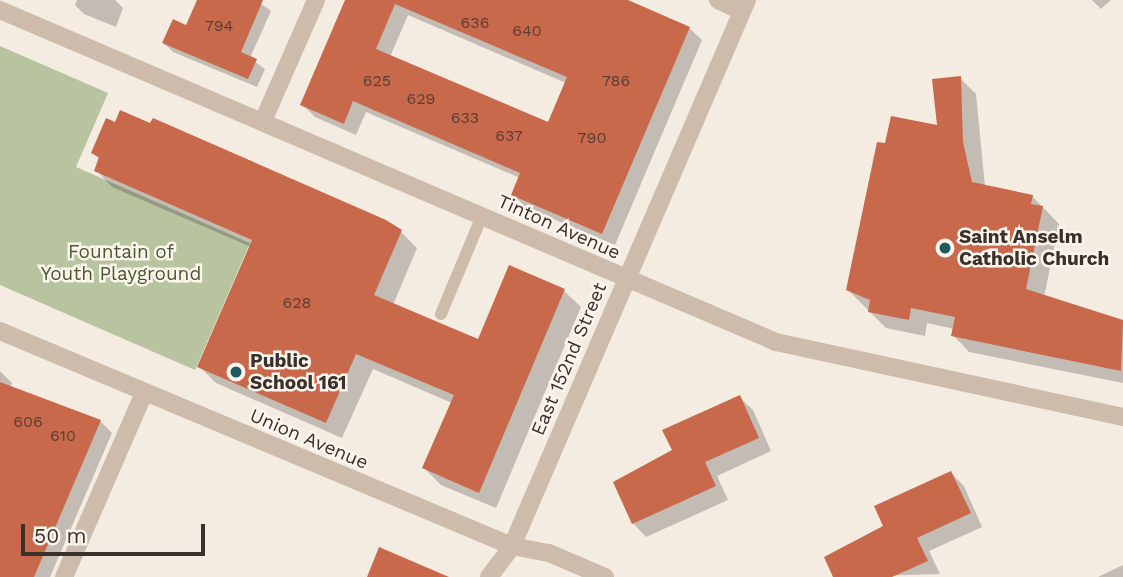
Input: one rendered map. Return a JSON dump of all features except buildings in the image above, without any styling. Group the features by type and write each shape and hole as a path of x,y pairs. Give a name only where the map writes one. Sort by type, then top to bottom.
{"street":[{"path":"262,121 316,0"},
{"path":"718,0 745,5"},
{"name":"East 152nd Street","path":"489,577 512,546 745,5"},
{"name":"Tinton Avenue","path":"0,10 776,342 1123,417"},
{"name":"Union Avenue","path":"0,331 512,546 549,553 605,577"},
{"path":"64,577 144,393"}],"lane":[{"path":"441,314 482,216"}],"green space":[{"name":"Fountain of Youth Playground","path":"0,46 108,93 76,167 250,243 195,370 0,285"}],"place":[{"name":"Saint Anselm Catholic Church","path":"945,248"},
{"name":"Public School 161","path":"236,372"}]}
